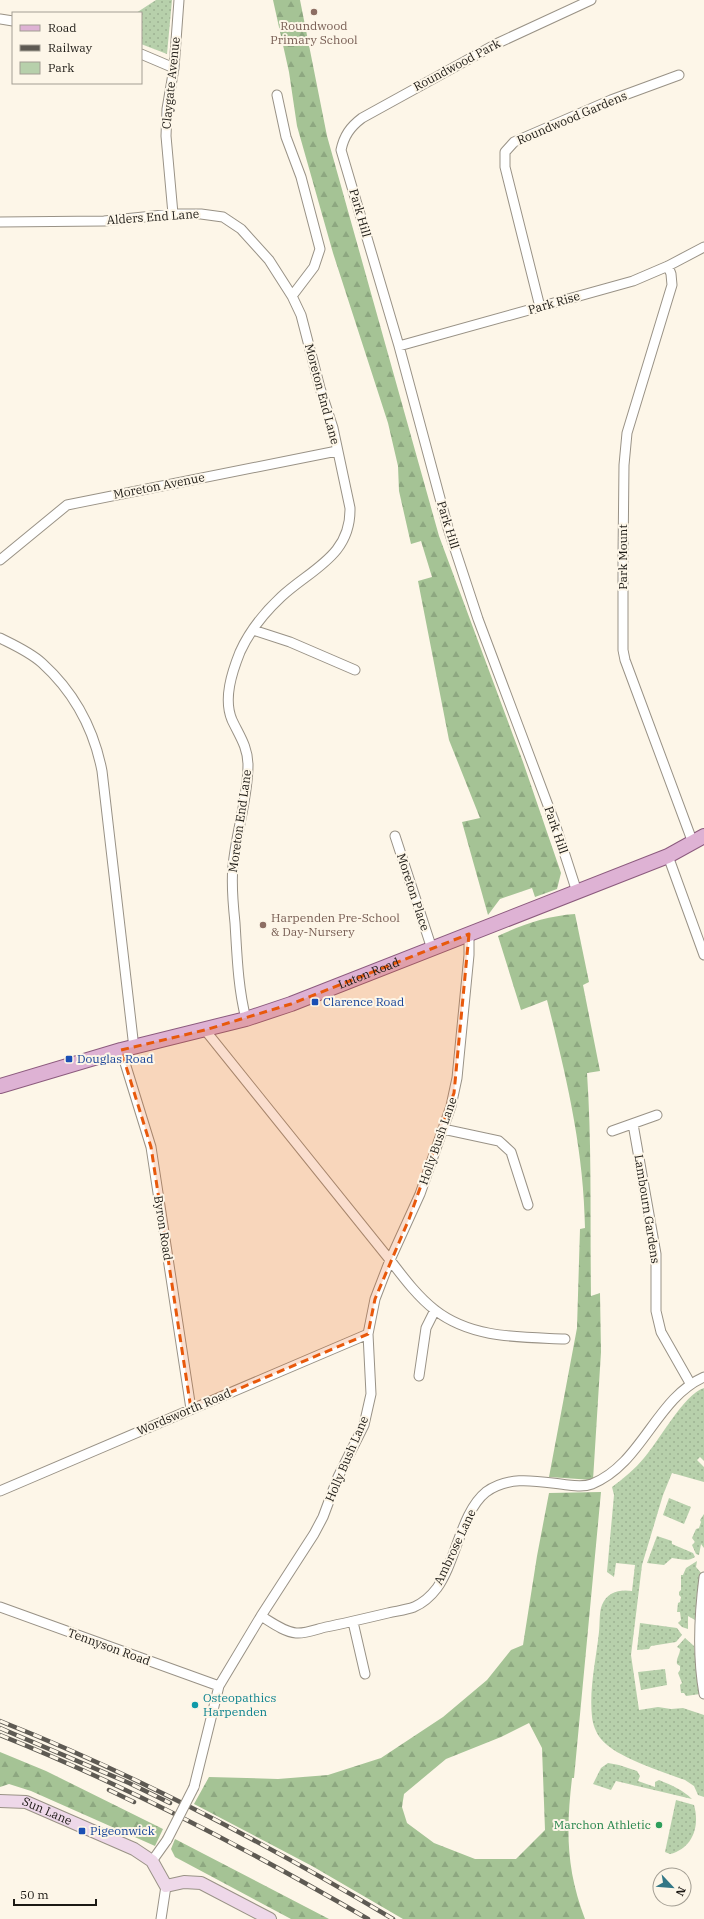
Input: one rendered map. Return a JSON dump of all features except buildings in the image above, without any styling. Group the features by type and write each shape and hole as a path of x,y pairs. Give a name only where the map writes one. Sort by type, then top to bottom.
{"main road":[{"name":"Luton Road","path":"0,1086 128,1049 246,1019 291,1004 668,856 698,840"}],"street":[{"name":"Claygate Avenue","path":"173,214 166,136 167,109 174,68 179,0"},
{"name":"Roundwood Park","path":"341,150 351,126 362,118 498,43 591,0"},
{"path":"0,19 12,21"},
{"path":"142,54 174,68"},
{"name":"Roundwood Gardens","path":"540,307 505,167 505,152 514,142 611,100 679,75"},
{"path":"277,94 286,137 302,177 320,249 314,267 292,296"},
{"name":"Park Hill","path":"341,150 399,346 448,528 478,619 555,824 577,892"},
{"name":"Alders End Lane","path":"0,222 104,221 173,214 216,215 231,221 241,229 269,260 292,296"},
{"name":"Park Rise","path":"399,346 633,281 668,266 704,247"},
{"name":"Park Mount","path":"668,266 671,274 672,285 627,433 623,525 623,650 625,660 698,840"},
{"name":"Moreton End Lane","path":"246,1019 238,969 232,881 248,764 243,740 232,719 229,691 233,673 241,651 253,630 261,618 281,597 331,556 345,538 348,529 350,508 333,428 320,388 301,315 292,296"},
{"name":"Moreton Avenue","path":"0,560 62,507 71,503 337,451"},
{"path":"253,630 290,642 355,670"},
{"path":"0,638 22,649 41,663 56,677 85,719 93,736 102,771 128,1049"},
{"name":"Moreton Place","path":"395,836 432,948"},
{"path":"668,856 704,955"},
{"name":"Holly Bush Lane","path":"152,1861 167,1840 194,1787 219,1686 261,1616 314,1534 323,1517 338,1478 364,1425 371,1394 368,1334 374,1299 420,1194 453,1100 457,1078 469,955 469,934"},
{"path":"205,1030 409,1284 435,1310 453,1322 471,1329 491,1334 565,1340"},
{"name":"Byron Road","path":"128,1049 151,1147 191,1409"},
{"path":"612,1131 658,1115"},
{"name":"Lambourn Gardens","path":"633,1124 656,1254 656,1311 661,1332 690,1383"},
{"path":"443,1129 499,1141 506,1146 511,1152 528,1205"},
{"path":"419,1376 426,1328 435,1310"},
{"name":"Wordsworth Road","path":"0,1490 368,1334"},
{"name":"Ambrose Lane","path":"261,1616 286,1630 298,1633 412,1608 431,1595 444,1576 473,1508 486,1493 508,1482 528,1480 583,1486 592,1484 608,1474 627,1457 690,1383 704,1377"},
{"path":"704,1577 700,1615 699,1653 704,1694"},
{"name":"Tennyson Road","path":"0,1607 219,1686"},
{"path":"353,1622 365,1674"},
{"name":"Sun Lane","path":"0,1801 14,1801 32,1805 134,1849 152,1861 166,1886"},
{"path":"161,1919 166,1886 184,1882 201,1883 270,1919"}],"highlighted area":[{"path":"469,934 454,1093 409,1219 375,1299 368,1334 191,1409 151,1147 121,1050 205,1030 291,1004"}],"green space":[{"path":"156,0 172,0 167,54 142,44 142,12 138,12"},
{"path":"273,0 300,0 327,136 439,536 523,762 561,873 557,889 535,897 532,888 500,899 488,915 462,822 480,818 449,740 418,581 432,577 421,541 411,544 399,491 398,466 388,423 333,253 297,126 289,72"},
{"path":"575,914 589,982 583,985 600,1071 587,1073 590,1156 591,1296 600,1293 601,1352 593,1480 549,1477 577,1328 580,1229 585,1228 584,1199 578,1141 561,1056 547,1000 521,1010 498,936 536,921"},
{"path":"704,1388 704,1461 700,1457 697,1460 704,1467 704,1482 672,1473 663,1495 642,1565 631,1655 639,1710 658,1707 671,1709 683,1708 704,1715 704,1797 698,1795 694,1786 685,1780 628,1758 608,1746 599,1737 595,1729 592,1720 591,1696 601,1608 607,1597 614,1592 632,1591 635,1565 616,1563 614,1577 607,1572 614,1495 612,1487 641,1462 688,1399 696,1392"},
{"path":"601,1492 574,1778 572,1778 570,1797 568,1832 574,1883 585,1919 403,1919 312,1866 194,1804 209,1777 278,1779 328,1775 381,1758 443,1717 487,1680 511,1650 523,1645 537,1556 549,1493","holes":["529,1723 542,1748 545,1830 516,1859 475,1859 434,1843 407,1823 402,1807 404,1794 446,1759 501,1737"]},
{"path":"669,1498 691,1507 684,1524 663,1515"},
{"path":"704,1514 704,1548 701,1544 699,1555 696,1554 692,1545 695,1542 692,1538 696,1529 699,1528 701,1522 700,1520"},
{"path":"657,1536 672,1541 672,1544 693,1553 695,1557 687,1560 672,1558 664,1565 647,1563"},
{"path":"697,1561 696,1567 702,1574 697,1592 695,1620 688,1616 688,1629 682,1627 678,1623 681,1620 680,1612 677,1612 678,1603 680,1602 681,1597 679,1592 681,1590 681,1575 683,1575 686,1568"},
{"path":"640,1623 677,1628 682,1635 676,1642 651,1646 649,1649 637,1650"},
{"path":"685,1638 694,1646 700,1694 686,1696 684,1693 681,1693 680,1685 682,1683 678,1673 680,1666 677,1664 680,1649 677,1647"},
{"path":"665,1669 667,1685 641,1690 638,1672"},
{"path":"0,1752 46,1771 163,1829 155,1846 31,1791 9,1784 0,1787"},
{"path":"608,1763 637,1771 640,1776 638,1781 655,1787 655,1782 659,1780 681,1790 692,1799 616,1781 611,1790 593,1784 601,1768"},
{"path":"676,1800 694,1805 696,1821 693,1835 689,1841 684,1847 670,1854 665,1852"},
{"path":"175,1839 329,1919 291,1919 175,1857 171,1849"}],"railway":[{"path":"0,1721 101,1764 201,1812 298,1864 393,1919"},
{"path":"0,1728 129,1783 170,1803"},
{"path":"0,1735 47,1754 141,1797 233,1844 368,1919"},
{"path":"109,1790 134,1802"}],"place":[{"name":"Roundwood Primary School","path":"314,12"},
{"name":"Harpenden Pre-School & Day-Nursery","path":"263,925"},
{"name":"Clarence Road","path":"315,1002"},
{"name":"Douglas Road","path":"69,1059"},
{"name":"Osteopathics Harpenden","path":"195,1705"},
{"name":"Marchon Athletic","path":"659,1825"},
{"name":"Pigeonwick","path":"82,1831"}]}
